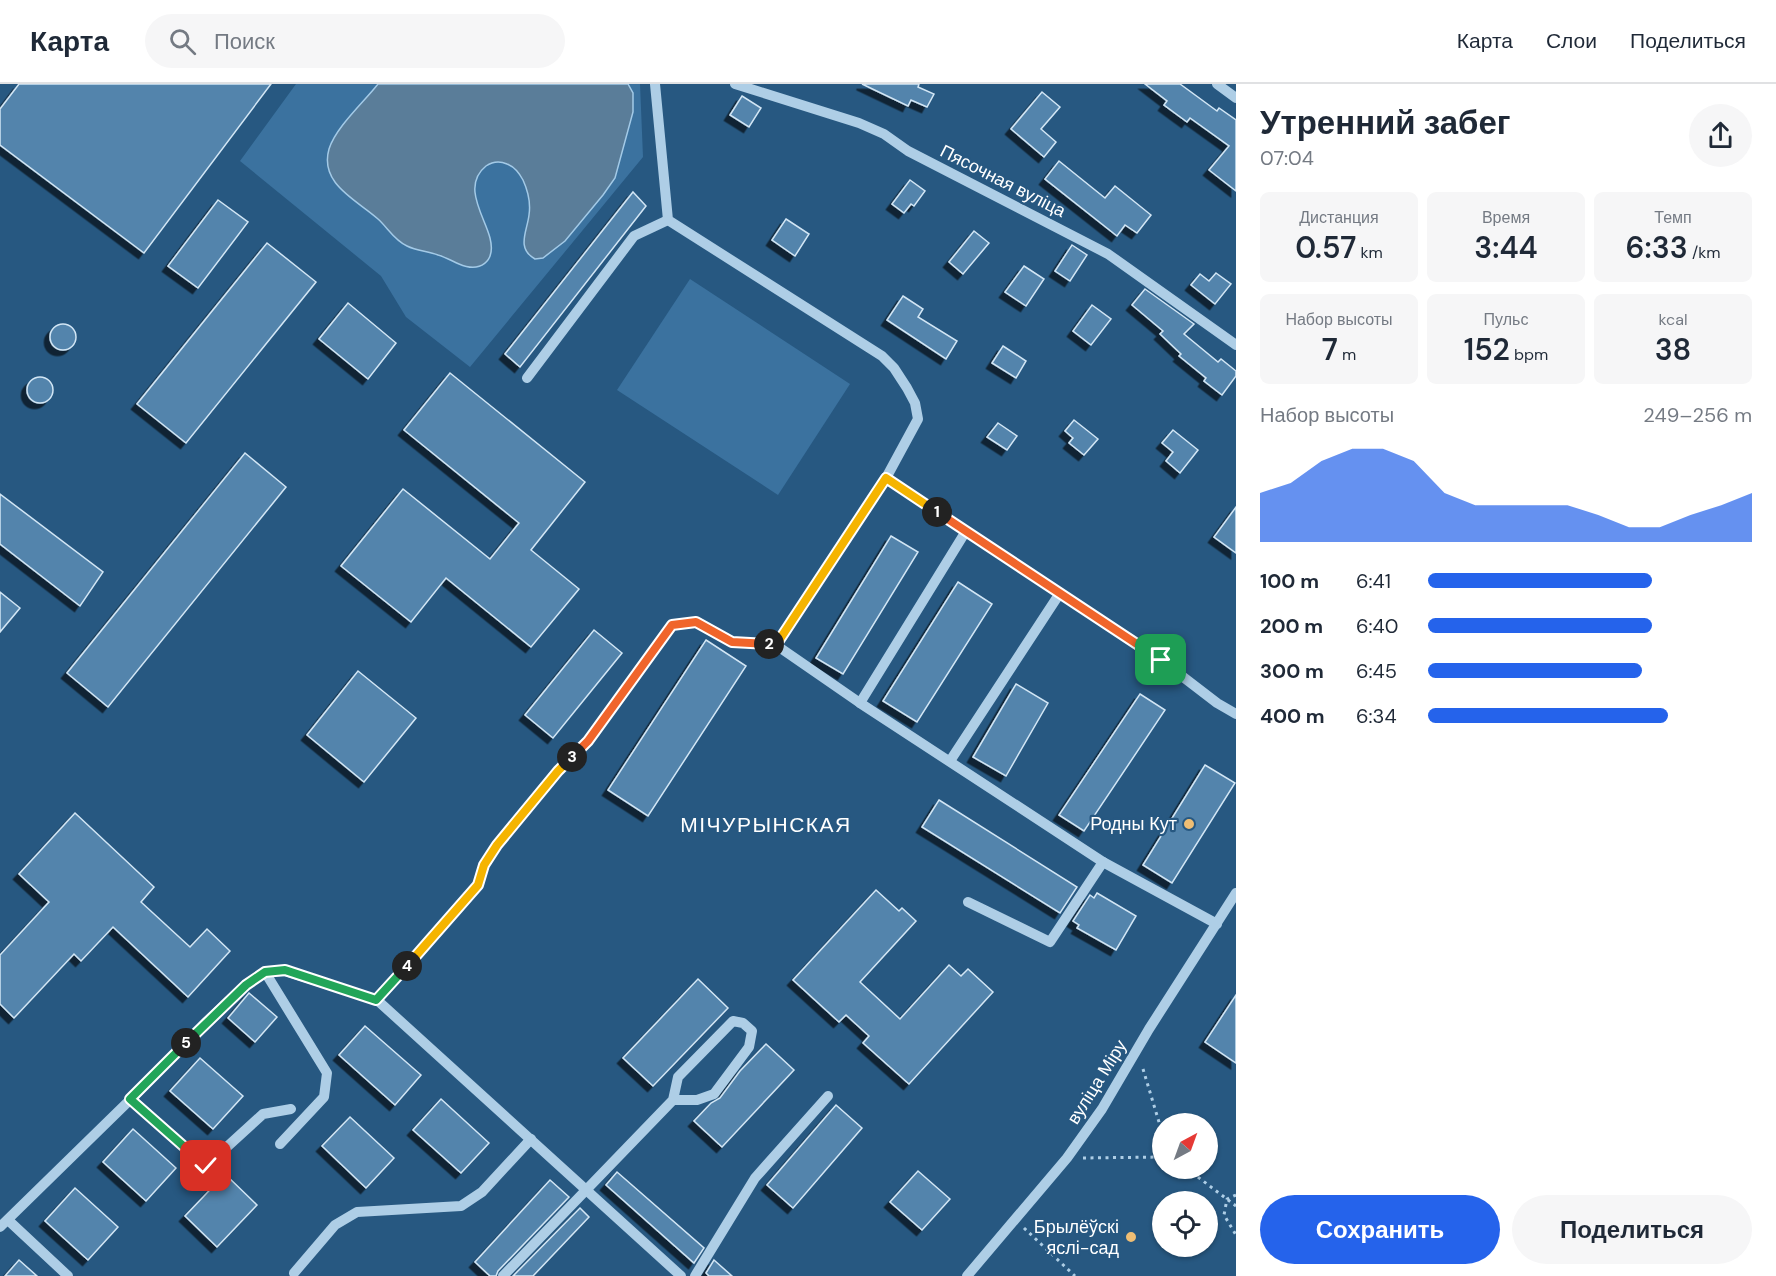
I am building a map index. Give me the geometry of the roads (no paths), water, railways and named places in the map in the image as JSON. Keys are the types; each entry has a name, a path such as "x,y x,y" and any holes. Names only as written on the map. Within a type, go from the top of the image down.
{"street":[{"path":"655,84 668,220"},
{"name":"Пясочная вуліца","path":"735,84 859,123 884,134 908,151 1108,254 1236,345"},
{"path":"1217,84 1236,98"},
{"path":"527,378 634,236 668,220"},
{"path":"668,220 882,356 894,368 915,403 918,419 886,478 776,645"},
{"path":"886,478 1161,660 1217,703 1236,714"},
{"path":"860,703 966,531"},
{"path":"950,762 1060,593"},
{"path":"376,1000 478,885 484,865 497,845 558,771 588,741 672,625 696,622 732,642 776,645 1102,862 1217,924"},
{"path":"968,903 1050,942 1102,862"},
{"name":"вуліца Міру","path":"967,1276 1067,1158 1102,1109 1235,895"},
{"path":"68,1276 4,1223 246,985 265,972 285,970 376,1000 681,1276"},
{"path":"265,972 327,1073 324,1097 280,1144"},
{"path":"503,1276 672,1100 678,1077 733,1021 743,1023 752,1031 749,1047 714,1094 697,1100 672,1100"},
{"path":"695,1276 755,1178 828,1096"},
{"path":"130,1099 206,1166 263,1114 291,1109"},
{"path":"294,1273 335,1225 357,1212 461,1206 482,1192 531,1139"}],"place":[{"name":"Родны Кут","path":"1189,824"},
{"name":"Брылёўскі яслі-сад","path":"1131,1237"}],"district":[{"name":"МІЧУРЫНСКАЯ","path":"766,825"}]}
